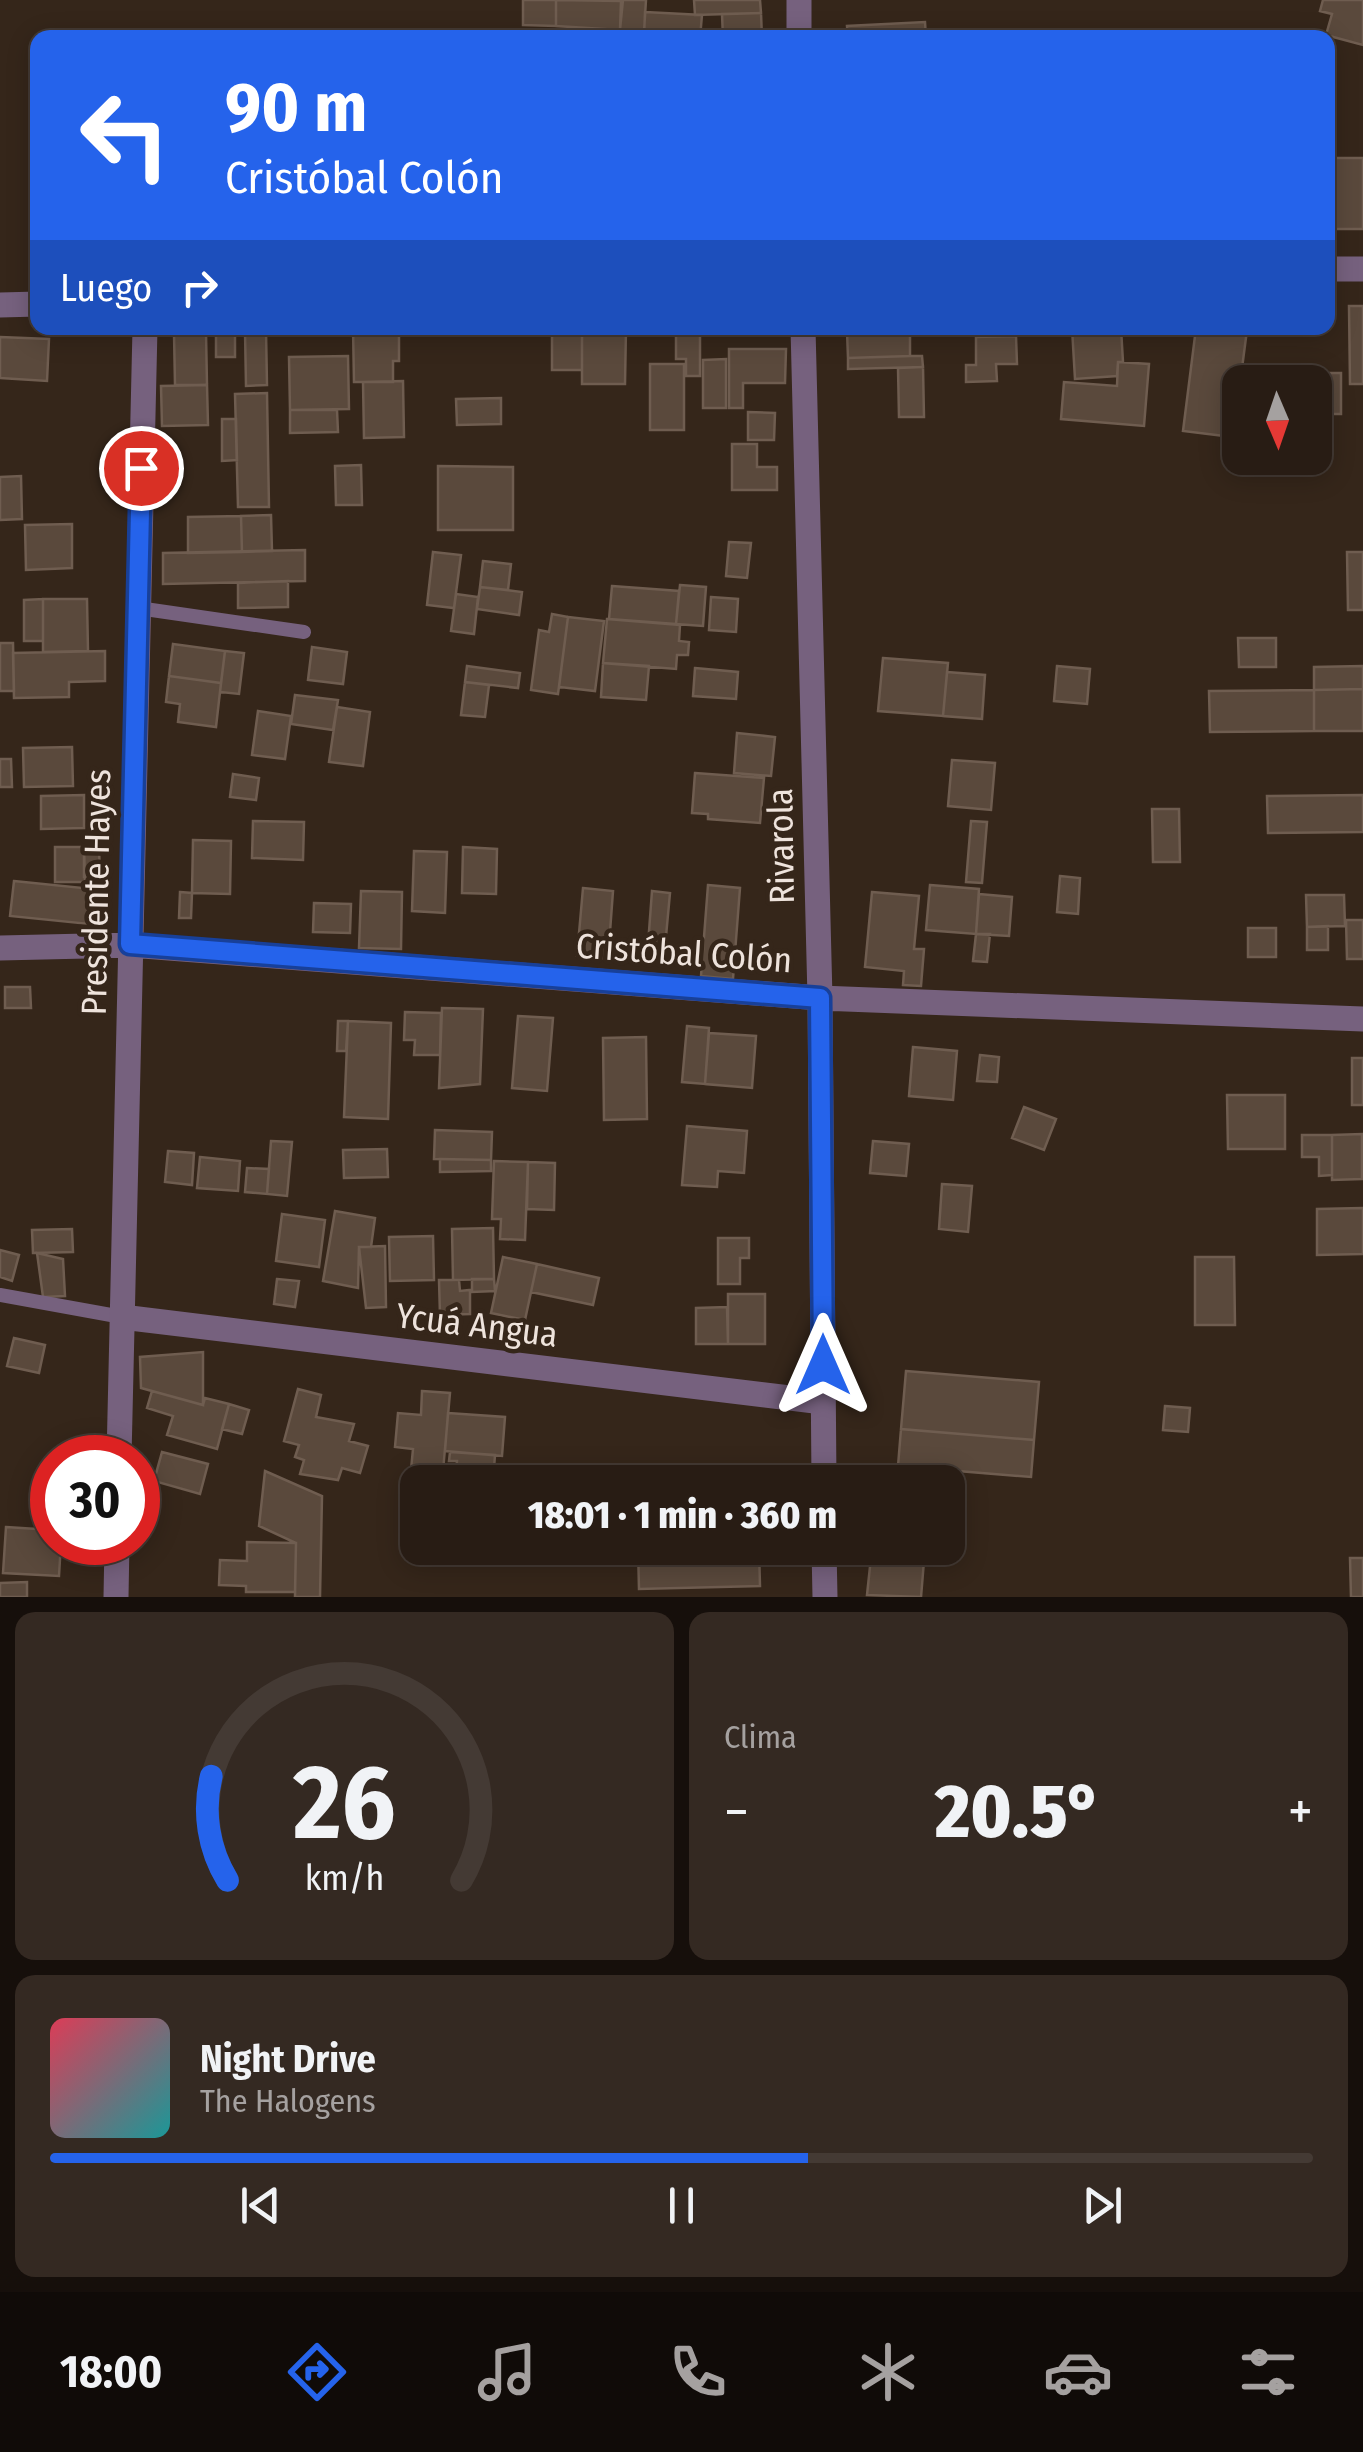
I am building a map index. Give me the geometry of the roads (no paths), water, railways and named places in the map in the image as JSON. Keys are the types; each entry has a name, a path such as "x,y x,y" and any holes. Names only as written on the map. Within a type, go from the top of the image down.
{"street":[{"path":"799,0 799,30"},
{"path":"1335,270 1363,269"},
{"path":"0,305 30,304"},
{"name":"Presidente Hayes","path":"119,1435 144,335"},
{"name":"Rivarola","path":"803,335 820,998 824,1465"},
{"name":"Cristóbal Colón","path":"0,948 130,944 820,998 1363,1018"},
{"name":"Ycuá Angua","path":"122,1317 823,1402"},
{"path":"116,1597 117,1565"},
{"path":"824,1565 825,1597"}],"lane":[{"path":"138,608 304,632"},
{"path":"0,1295 122,1317"}]}
